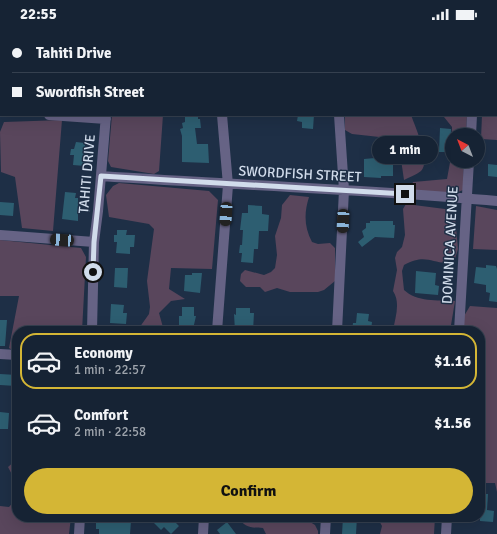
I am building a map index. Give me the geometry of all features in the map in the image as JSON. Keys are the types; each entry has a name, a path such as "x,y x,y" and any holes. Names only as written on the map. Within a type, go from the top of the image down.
{"street":[{"path":"78,116 106,117"},
{"path":"217,326 228,184 222,116"},
{"path":"336,326 344,190 339,116"},
{"path":"471,128 472,116"},
{"name":"TAHITI DRIVE","path":"92,326 94,242 106,117"},
{"name":"DOMINICA AVENUE","path":"459,326 468,168"},
{"name":"SWORDFISH STREET","path":"101,176 344,190 497,201"},
{"path":"0,235 94,242"},
{"path":"0,354 12,355"},
{"path":"79,534 80,522"},
{"path":"203,534 204,522"},
{"path":"325,534 326,522"},
{"path":"446,534 447,522"}],"shaded area":[{"path":"112,116 163,116 159,171 154,174 111,167 108,161"},
{"path":"345,116 411,116 419,135 423,152 424,166 417,174 404,180 398,139 352,134 345,130"},
{"path":"444,116 467,116 466,128 452,127"},
{"path":"482,116 497,116 497,140 485,139 485,128 481,128"},
{"path":"62,120 53,231 22,228 15,177 1,172 0,132 4,122"},
{"path":"449,168 464,168 463,190 451,195 409,192 413,182 447,179"},
{"path":"119,183 209,191 218,200 212,269 171,268 169,289 185,299 171,301 159,313 163,326 141,326 149,314 150,307 147,281 154,229 149,224 109,217 106,195 113,186"},
{"path":"290,195 309,197 306,209 307,231 312,242 318,244 330,243 335,248 335,281 324,290 318,292 290,292 277,288 265,292 260,287 246,287 240,281 241,274 245,270 264,275 271,272 275,268 277,255 275,236 281,218 282,205"},
{"path":"406,204 445,209 455,216 458,249 454,262 447,263 425,259 412,261 404,265 402,271 404,290 409,294 428,300 455,301 451,326 394,326 397,306 397,300 393,291 397,270 395,258 397,252 402,247 405,235 403,209"},
{"path":"476,206 497,210 497,250 473,249"},
{"path":"0,240 81,248 86,257 82,326 13,326 19,296 0,296"},
{"path":"470,306 497,308 497,492 495,483 485,483 485,326 463,326 464,316"},
{"path":"12,332 12,350 9,348"},
{"path":"12,464 12,475 8,467"},
{"path":"12,504 12,522 70,522 69,534 0,534 0,506 9,507"},
{"path":"242,522 310,522 315,525 318,534 266,534 263,528 255,528"},
{"path":"380,522 435,522 434,534 380,534 382,526"}],"building":[{"path":"185,116 198,116 198,119 200,119 201,128 195,128 197,144 208,144 209,163 182,162 182,136 180,129 183,128 182,123 185,122"},
{"path":"298,116 314,116 313,129 302,128 302,122 297,121"},
{"path":"440,128 445,128 445,152 439,152"},
{"path":"76,142 85,143 85,166 73,165 74,155 70,155 71,149 74,149"},
{"path":"375,158 393,160 393,176 381,176 381,178 364,177 364,159"},
{"path":"488,164 497,165 497,177 488,176"},
{"path":"65,192 76,193 75,198 78,198 78,221 62,219"},
{"path":"0,202 14,203 13,216 0,215"},
{"path":"248,205 262,206 262,214 269,215 268,231 259,231 258,249 254,249 253,263 241,262 242,253 239,253 240,245 242,245 243,230 240,230 242,213 248,213"},
{"path":"370,221 393,221 393,225 395,225 394,238 375,237 362,247 358,242 364,237 362,231 366,228 366,223 370,223"},
{"path":"117,230 127,230 126,235 135,235 134,247 130,247 130,254 116,253 117,242 114,242 114,235 117,235"},
{"path":"486,265 496,266 497,269 497,302 489,301 490,293 486,292 486,285 474,283 476,267 486,268"},
{"path":"115,268 128,268 127,288 114,287"},
{"path":"416,271 436,273 435,285 439,286 438,295 415,293"},
{"path":"192,273 202,273 200,293 184,291 185,275 192,275"},
{"path":"111,304 124,305 123,313 127,313 126,324 110,323"},
{"path":"182,307 194,307 194,316 196,316 194,326 179,325 179,316 182,316"},
{"path":"236,308 250,308 250,313 254,313 253,326 235,326 234,314 236,315"},
{"path":"357,313 369,314 368,321 372,322 372,326 353,326 353,323 356,323"},
{"path":"0,320 7,320 5,346 0,346"},
{"path":"0,374 12,375 12,386 0,385"},
{"path":"0,412 9,413 8,429 0,429"},
{"path":"485,494 488,494 487,510 494,511 493,522 485,521"},
{"path":"131,522 130,534 99,534 99,529 96,529 96,523"},
{"path":"153,522 177,522 176,523 179,526 171,534 164,527 161,530"},
{"path":"227,522 236,534 220,534 217,530"},
{"path":"343,522 357,522 356,534 342,534"}],"route":[{"path":"93,272 94,242 101,176 405,194"}]}
